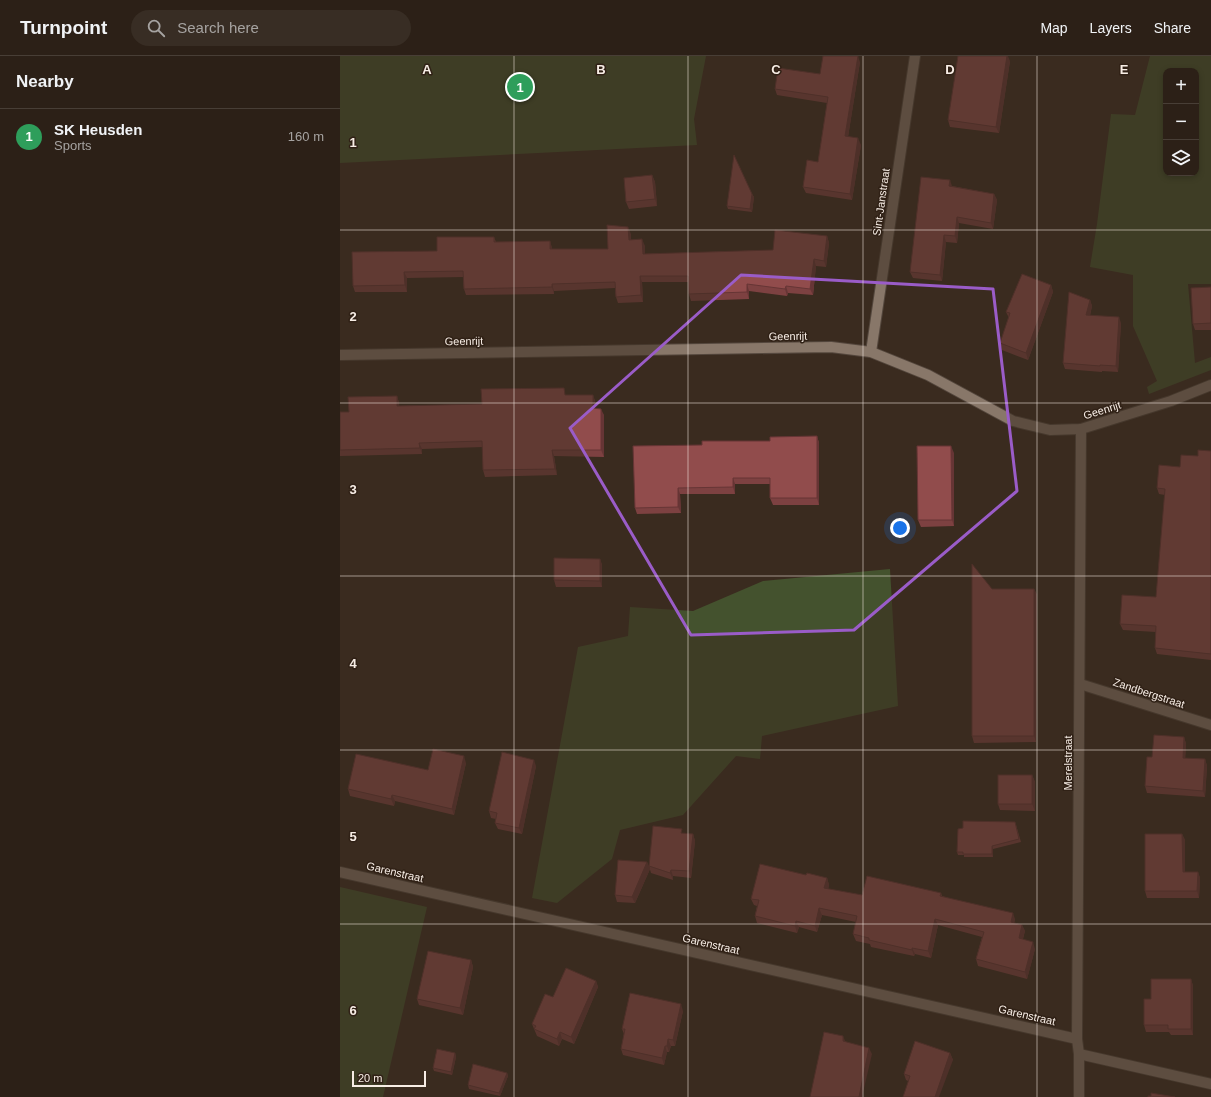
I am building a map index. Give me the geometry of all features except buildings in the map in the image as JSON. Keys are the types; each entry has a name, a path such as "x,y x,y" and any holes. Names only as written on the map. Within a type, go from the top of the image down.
{"street":[{"name":"Sint-Janstraat","path":"871,352 915,56"},
{"name":"Geenrijt","path":"340,355 831,347 871,352 928,375 1013,421 1050,430 1081,429 1171,401 1211,385"},
{"name":"Merelstraat","path":"1079,1097 1079,1054 1077,1038 1081,429"},
{"name":"Zandbergstraat","path":"1080,684 1211,725"},
{"name":"Garenstraat","path":"340,872 1077,1038"},
{"path":"1079,1054 1211,1084"}],"highlighted area":[{"path":"741,275 993,289 1017,491 854,630 691,635 570,428"}],"green space":[{"path":"340,56 706,56 694,119 697,145 340,163"},
{"path":"1150,56 1211,56 1211,284 1188,284 1195,363 1211,357 1211,370 1149,394 1147,387 1157,381 1133,326 1133,275 1090,267 1111,114 1135,115"},
{"path":"890,569 898,706 762,736 760,759 736,756 683,815 620,830 612,859 557,903 532,898 578,647 628,636 630,607 693,611 763,581"},
{"path":"340,887 427,907 383,1097 340,1097"}],"place":[{"name":"SK Heusden","path":"520,87"}]}
